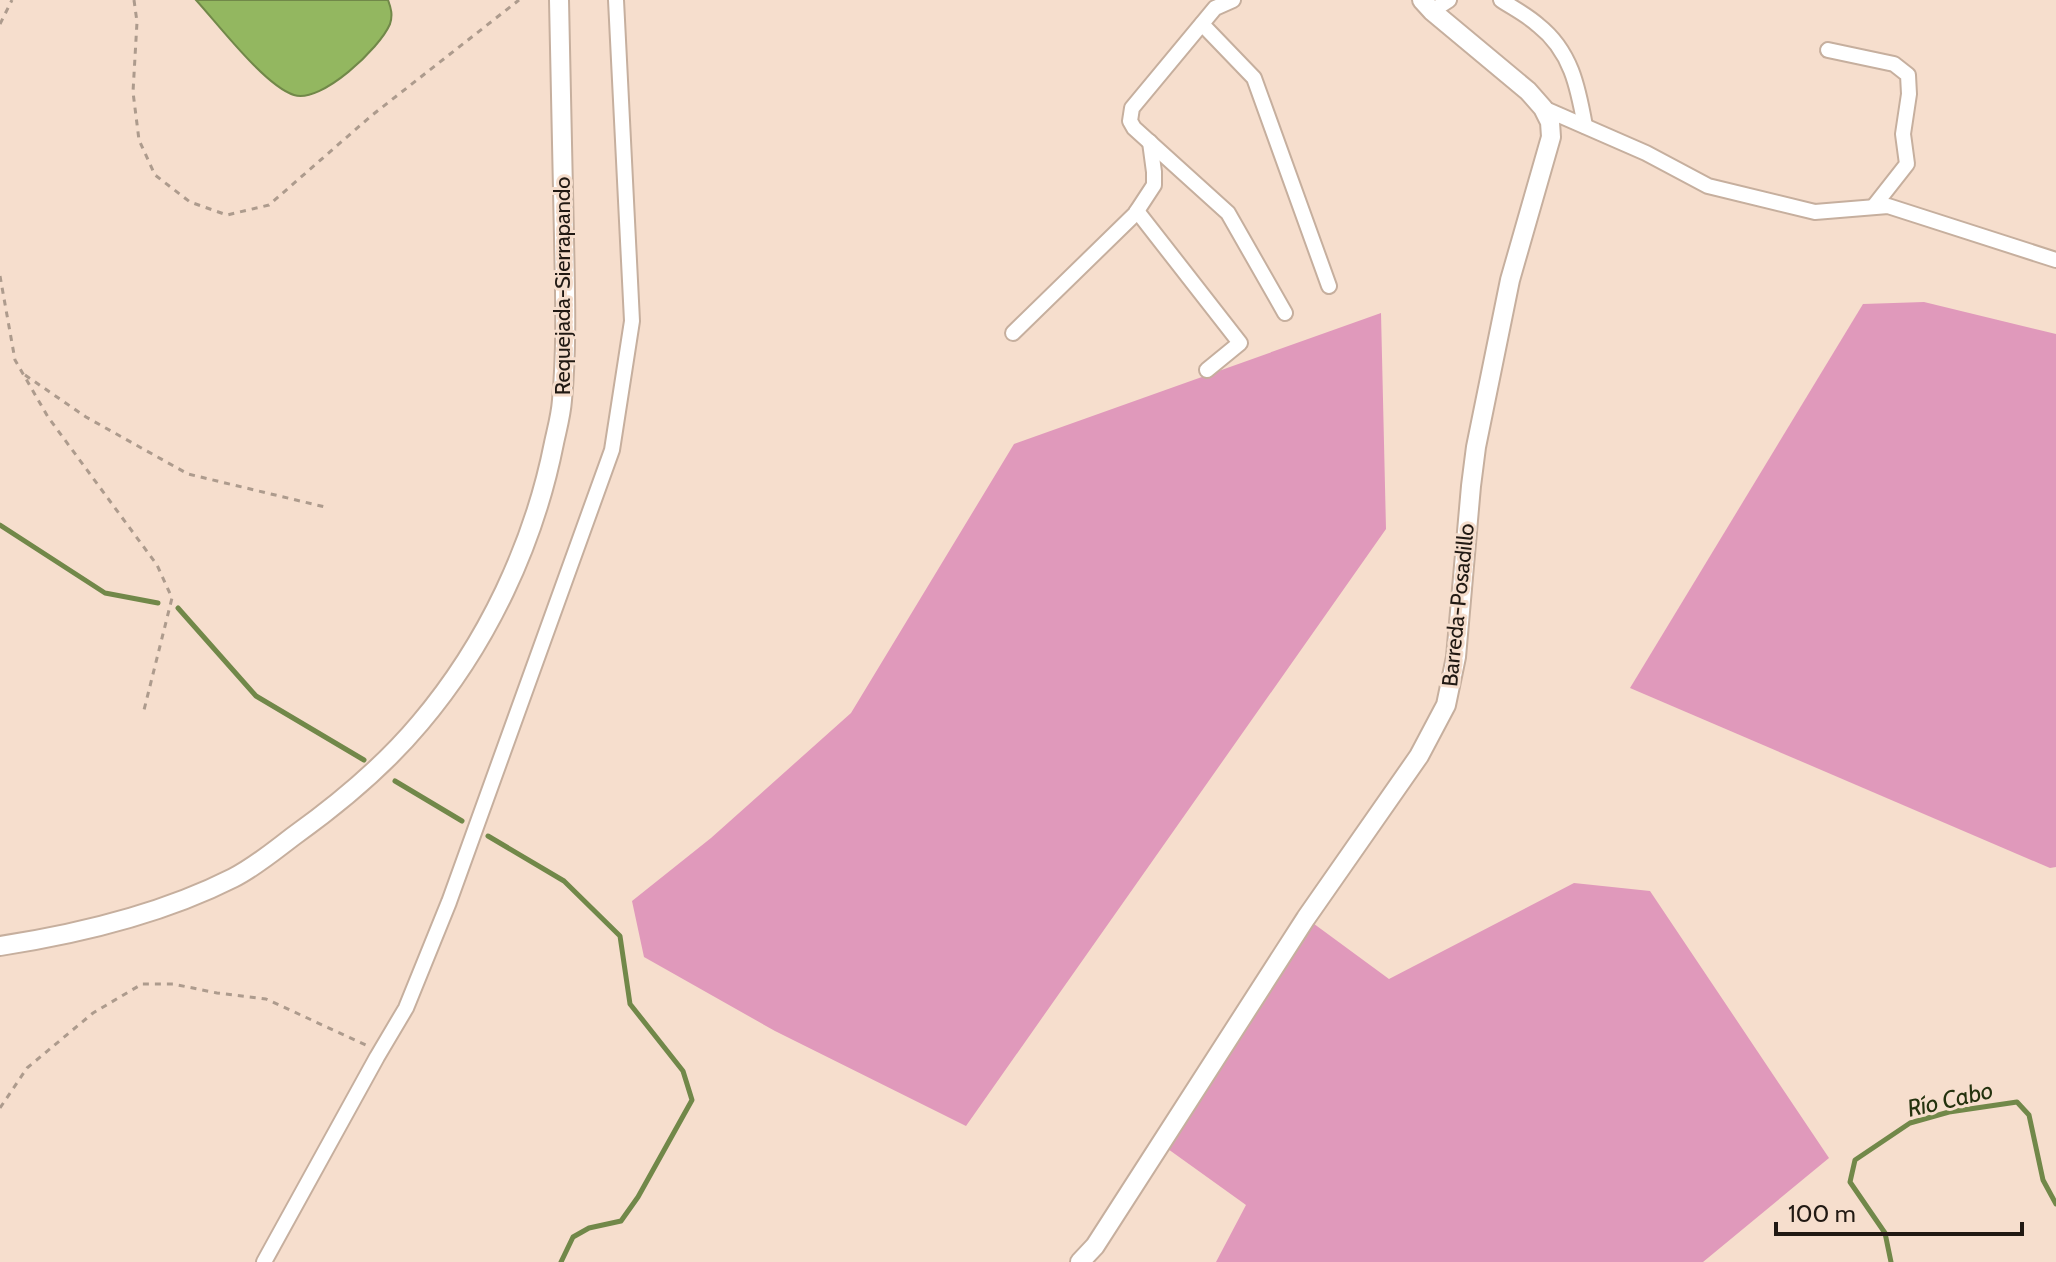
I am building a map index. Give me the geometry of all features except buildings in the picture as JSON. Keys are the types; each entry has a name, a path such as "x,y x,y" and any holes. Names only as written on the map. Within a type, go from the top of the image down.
{"street":[{"name":"Requejada-Sierrapando","path":"0,946 58,937 125,920 234,877 337,805 388,758 421,722 467,660 527,539 546,481 562,402 565,324 559,0"},
{"path":"264,1262 406,1008 449,902 612,450 632,321 616,0"},
{"path":"1233,0 1215,8 1132,108 1130,121 1228,213 1285,313"},
{"path":"1427,5 1449,0"},
{"path":"1501,0 1539,25 1561,48 1577,85 1585,126"},
{"path":"1427,5 1528,91 1543,108 1646,153 1708,186 1815,212 1888,206 2056,260"},
{"path":"1202,24 1254,78 1329,286"},
{"path":"1828,50 1894,64 1908,75 1909,94 1903,134 1907,164 1874,206"},
{"name":"Barreda-Posadillo","path":"1080,1262 1095,1246 1306,918 1419,756 1446,705 1456,657 1476,447 1510,280 1551,137 1550,122 1543,108"},
{"path":"1013,333 1137,211 1154,185 1150,142"},
{"path":"1137,211 1240,343 1207,370"}],"path":[{"path":"0,24 12,0"},
{"path":"134,0 137,22 133,92 139,140 155,175 190,202 227,215 269,205 371,116 519,0"},
{"path":"0,276 15,360 48,417 157,565 172,598 144,710"},
{"path":"24,374 86,417 188,474 325,507"},
{"path":"0,1108 27,1068 93,1013 142,984 173,984 266,999 380,1051"}],"shaded area":[{"path":"196,0 388,0 391,18 375,46 348,72 319,91 305,96 294,95 256,67"},
{"path":"1924,302 2056,334 2056,867 2050,868 1630,688 1863,304"},
{"path":"1381,313 1386,529 966,1126 775,1031 644,957 632,901 711,838 851,713 1014,444"},
{"path":"1574,883 1650,891 1829,1158 1703,1262 1216,1262 1246,1205 1161,1144 1306,918 1389,979"}],"waterway":[{"path":"0,525 105,593 158,603"},
{"path":"178,608 256,696 364,760"},
{"path":"395,781 462,821"},
{"path":"488,836 564,881 620,936 630,1004 683,1071 692,1100 638,1197 621,1221 589,1228 573,1237 561,1262"},
{"name":"Río Cabo","path":"1891,1262 1885,1233 1850,1182 1855,1160 1910,1123 1949,1112 2017,1102 2029,1115 2043,1180 2056,1204"}]}
